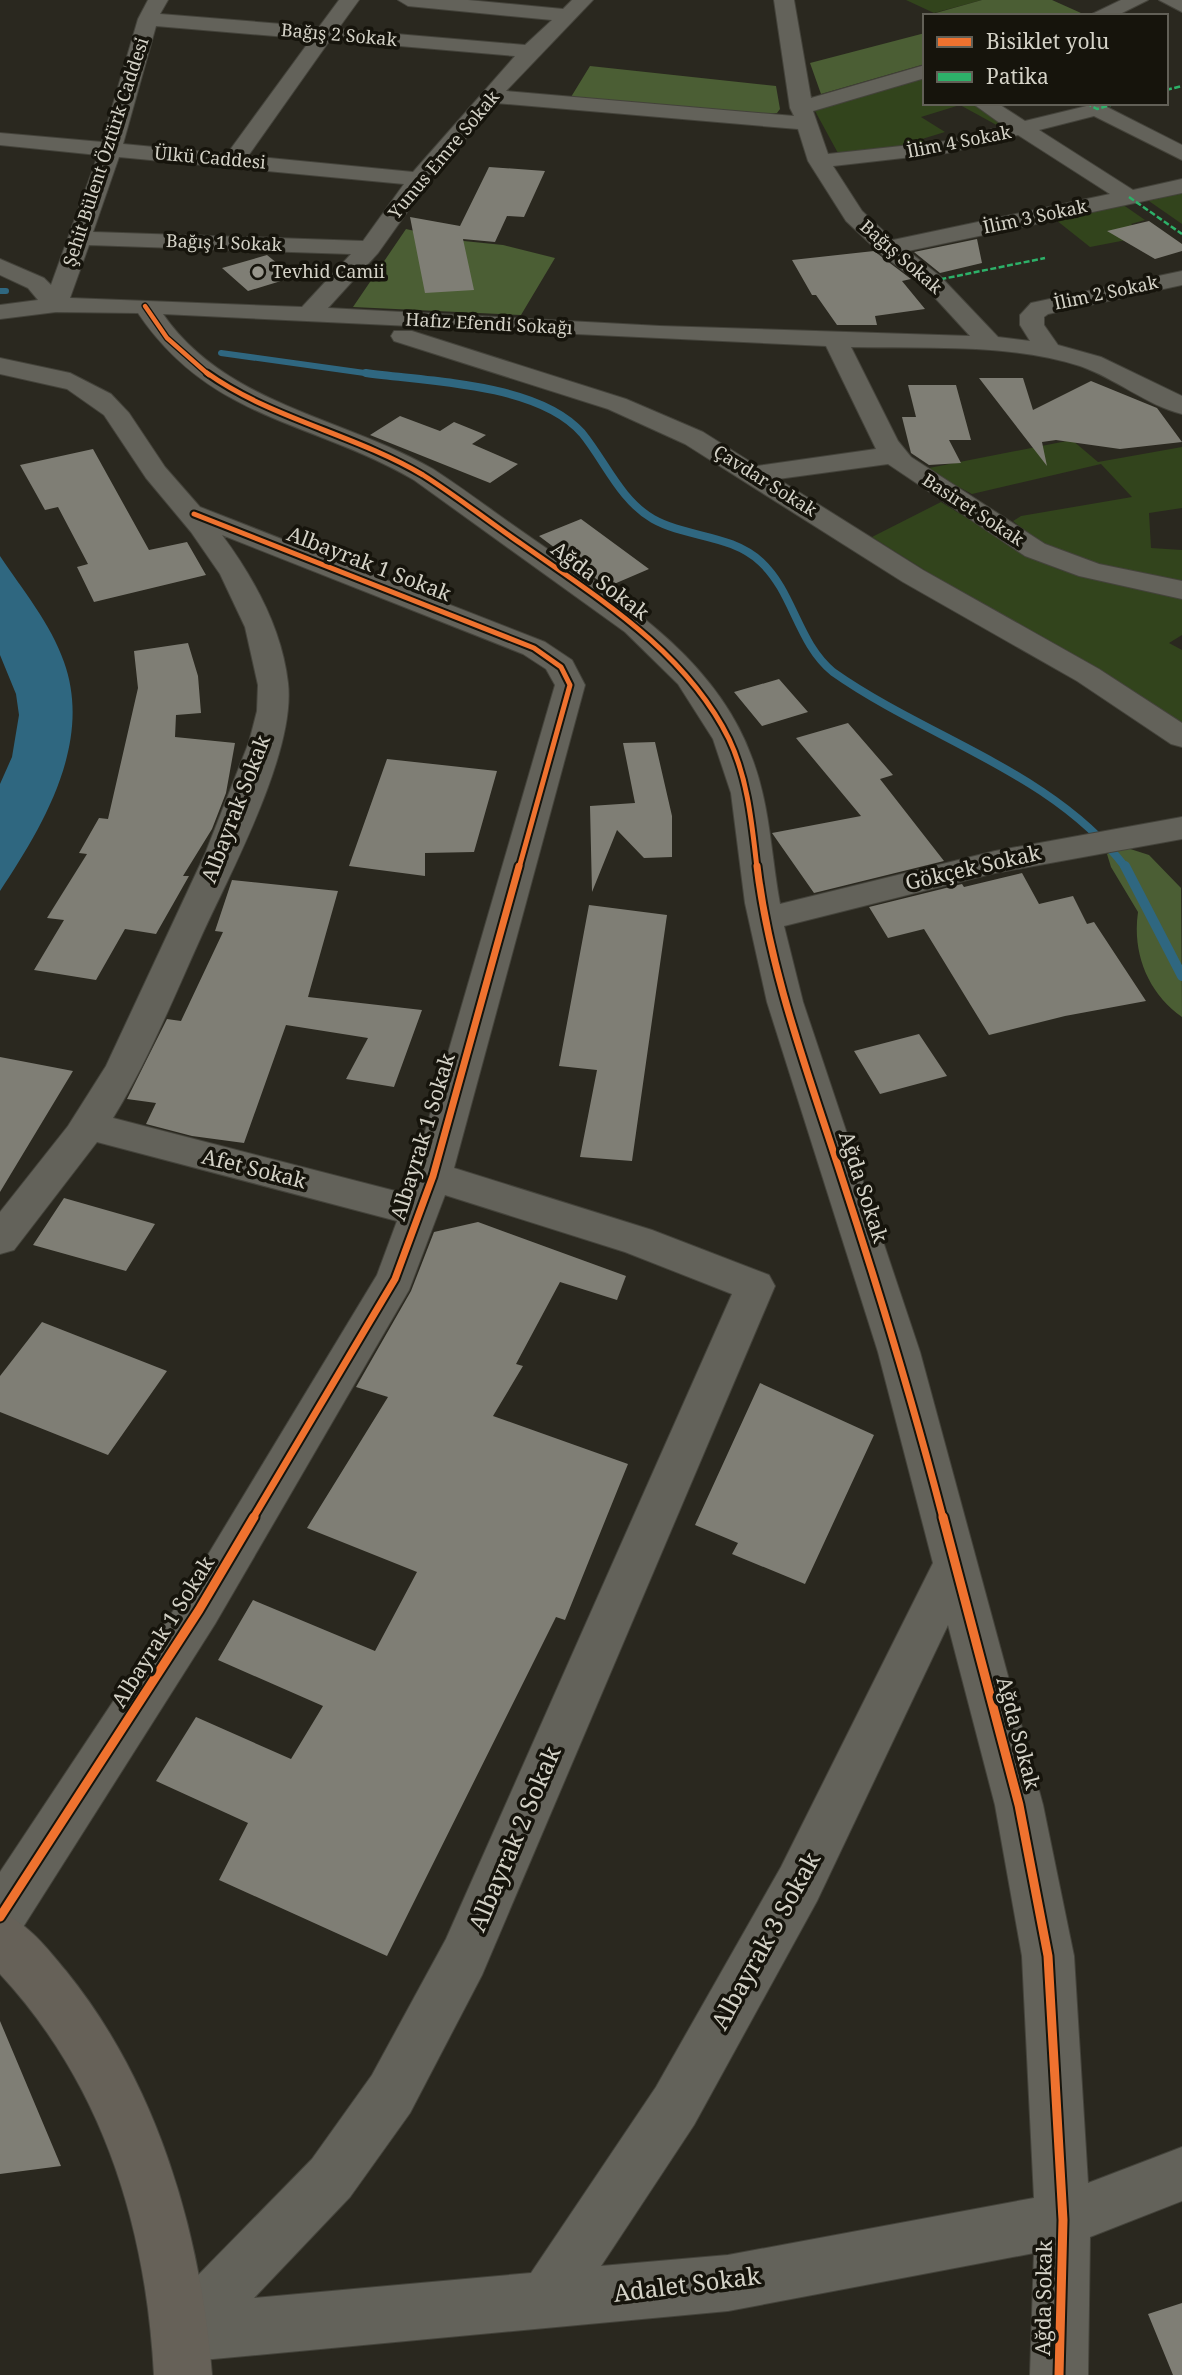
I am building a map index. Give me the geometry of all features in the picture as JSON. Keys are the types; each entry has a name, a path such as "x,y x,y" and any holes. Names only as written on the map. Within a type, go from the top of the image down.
{"main road":[{"path":"0,1937 35,1971 69,2013 111,2081 145,2166 182,2354"}],"street":[{"path":"233,160 349,0"},
{"path":"408,0 565,15"},
{"name":"Yunus Emre Sokak","path":"309,314 370,248 419,179 530,51 583,0"},
{"path":"1103,14 1138,0"},
{"path":"1169,0 1182,6"},
{"name":"Bağış Sokak","path":"791,2 803,115 819,162 855,218 888,248 932,281 991,345"},
{"name":"Bağış 2 Sokak","path":"153,9 326,34 530,51"},
{"name":"Şehit Bülent Öztürk Caddesi","path":"55,305 111,149 153,9"},
{"path":"492,96 803,115 923,72"},
{"path":"985,105 1129,197"},
{"name":"İlim 4 Sokak","path":"819,162 936,149 1097,109 1182,154"},
{"name":"Ülkü Caddesi","path":"0,139 419,179"},
{"name":"İlim 3 Sokak","path":"888,248 1182,186"},
{"name":"Bağış 1 Sokak","path":"79,237 370,248"},
{"path":"0,266 36,283 55,305"},
{"name":"İlim 2 Sokak","path":"1049,350 1032,325 1032,315 1040,308 1182,278"},
{"name":"Hafız Efendi Sokağı","path":"0,312 55,305 145,306 619,331 991,345"},
{"name":"Ağda Sokak","path":"145,306 167,342 230,388 292,419 410,467 612,608 657,646 686,676 729,738 749,808 766,919 785,1002 899,1352 1019,1805 1048,1955 1063,2220 1059,2375"},
{"name":"Çavdar Sokak","path":"309,314 430,342 617,404 694,438 756,474 913,576 1088,676 1182,737"},
{"name":"Basiret Sokak","path":"835,339 893,455 1035,550 1054,559 1093,572 1182,590"},
{"path":"991,345 1049,350 1092,362 1182,406"},
{"name":"Albayrak Sokak","path":"0,366 70,381 99,398 113,411 158,476 194,514 227,560 256,612 274,687 273,705 259,760 225,843 123,1069 88,1126 44,1187 0,1239"},
{"path":"1141,387 1182,379"},
{"path":"756,474 893,455"},
{"name":"Albayrak 1 Sokak","path":"0,1917 199,1610 330,1393 395,1279 433,1175 570,685 567,672 556,660 503,635 194,514"},
{"name":"Gökçek Sokak","path":"766,919 1073,845 1171,830"},
{"name":"Afet Sokak","path":"88,1126 420,1212"},
{"name":"Albayrak 2 Sokak","path":"182,2354 331,2178 391,2094 464,1957 755,1286 638,1241 433,1175"},
{"name":"Albayrak 3 Sokak","path":"546,2300 675,2106 799,1884 955,1564"},
{"name":"Adalet Sokak","path":"182,2354 546,2300 728,2283 1063,2220 1182,2174"}],"green space":[{"path":"906,0 982,0 934,13"},
{"path":"982,0 1052,0 1081,13 1079,14 932,14"},
{"path":"923,34 923,65 821,94 810,63"},
{"path":"590,66 776,86 780,109 777,113 767,114 571,97"},
{"path":"923,77 923,105 960,105 921,117 945,132 922,139 933,146 839,155 814,109"},
{"path":"960,105 979,105 1014,125 1002,128"},
{"path":"1182,191 1182,224 1146,199"},
{"path":"1122,204 1145,220 1131,224 1147,236 1090,247 1056,220"},
{"path":"406,229 454,240 503,245 555,258 521,315 353,307"},
{"path":"1072,440 1098,462 1182,447 1182,508 1149,513 1151,548 1182,550 1182,582 1095,565 1047,548 1013,521 1021,516 1132,497 1101,464 972,494 924,469"},
{"path":"941,502 1017,549 1057,569 1182,596 1182,635 1169,643 1182,650 1182,725 872,537"},
{"path":"1121,846 1149,855 1181,888 1182,1017 1160,996 1140,957 1138,912 1111,867 1107,854"}],"water":[{"path":"0,556 52,634 64,662 71,692 72,723 68,753 47,811 0,891 0,784 12,757 19,715 16,694 0,655"}],"building":[{"path":"489,167 545,171 524,217 507,216 495,242 463,239 474,290 425,293 410,217 460,226"},
{"path":"1149,221 1182,244 1182,251 1155,259 1107,231"},
{"path":"977,239 982,263 940,273 914,252"},
{"path":"874,251 911,279 902,281 925,309 875,316 877,325 837,325 816,295 812,295 792,260"},
{"name":"Tevhid Camii","path":"267,255 294,277 248,291 222,268"},
{"path":"979,378 1023,378 1033,410 1091,381 1157,408 1182,442 1120,449 1056,440 1042,442 1047,466"},
{"path":"908,385 956,385 971,440 949,440 961,463 929,465 911,453 902,417 916,417"},
{"path":"400,416 440,431 454,422 486,435 472,444 518,464 490,483 370,435"},
{"path":"93,449 149,550 187,542 206,575 94,602 77,567 88,564 58,507 45,510 20,465"},
{"path":"581,519 649,569 607,587 539,536"},
{"path":"188,643 198,676 201,713 176,715 175,737 235,743 226,793 212,829 183,876 189,876 156,934 125,929 96,980 34,970 64,920 47,918 87,854 79,853 99,818 108,819 138,688 134,651"},
{"path":"779,679 808,712 762,726 734,692"},
{"path":"848,723 893,775 880,779 944,861 814,893 772,833 861,816 796,738"},
{"path":"655,742 672,816 672,857 644,858 617,830 592,892 590,806 635,803 623,743"},
{"path":"387,759 497,771 474,852 425,853 425,876 349,866"},
{"path":"1022,873 1039,904 1073,896 1087,924 1094,922 1146,1001 1065,1016 989,1035 924,929 888,938 869,907 962,884 964,887"},
{"path":"232,880 338,891 308,997 422,1010 394,1087 346,1079 368,1038 286,1025 244,1143 192,1136 146,1124 156,1103 127,1099 167,1019 181,1021 223,932 215,931"},
{"path":"589,905 667,915 632,1161 580,1157 597,1070 559,1066"},
{"path":"919,1034 947,1076 880,1094 854,1051"},
{"path":"0,1057 73,1071 0,1192"},
{"path":"64,1198 155,1224 126,1271 33,1245"},
{"path":"478,1222 626,1276 617,1300 560,1282 516,1364 523,1366 493,1416 628,1464 565,1620 556,1617 387,1956 219,1880 248,1823 156,1781 196,1717 291,1759 323,1706 218,1660 253,1600 375,1651 417,1572 307,1528 388,1397 356,1387 411,1291 434,1232"},
{"path":"42,1322 167,1371 108,1455 0,1412 0,1376"},
{"path":"760,1383 874,1435 805,1584 732,1554 738,1543 695,1525"},
{"path":"0,2021 61,2166 0,2174"},
{"path":"1182,2303 1182,2375 1173,2375 1148,2314"}],"waterway":[{"path":"0,291 6,291"},
{"path":"221,353 379,375"},
{"path":"366,373 451,383 511,394 563,416 582,433 622,491 641,511 666,525 736,546 761,562 781,588 811,647 833,672 870,696 1026,781 1063,806 1096,835 1126,868"},
{"path":"1125,866 1182,976"}],"marked path":[{"path":"1168,90 1182,86"},
{"path":"1090,105 1097,109 1110,105"},
{"path":"1129,197 1182,234"},
{"path":"932,281 1045,258"}],"cycle path":[{"path":"145,306 167,338 193,363 222,384 288,416 357,442 407,465 454,495 605,603 635,626 689,678 711,707 729,739 747,793 762,903 785,1002 899,1352 1019,1805 1048,1956 1063,2220 1059,2375"},
{"path":"0,1917 199,1610 395,1279 433,1176 570,685 561,667 534,648 194,514"}],"place":[{"name":"Tevhid Camii","path":"258,272"}]}
